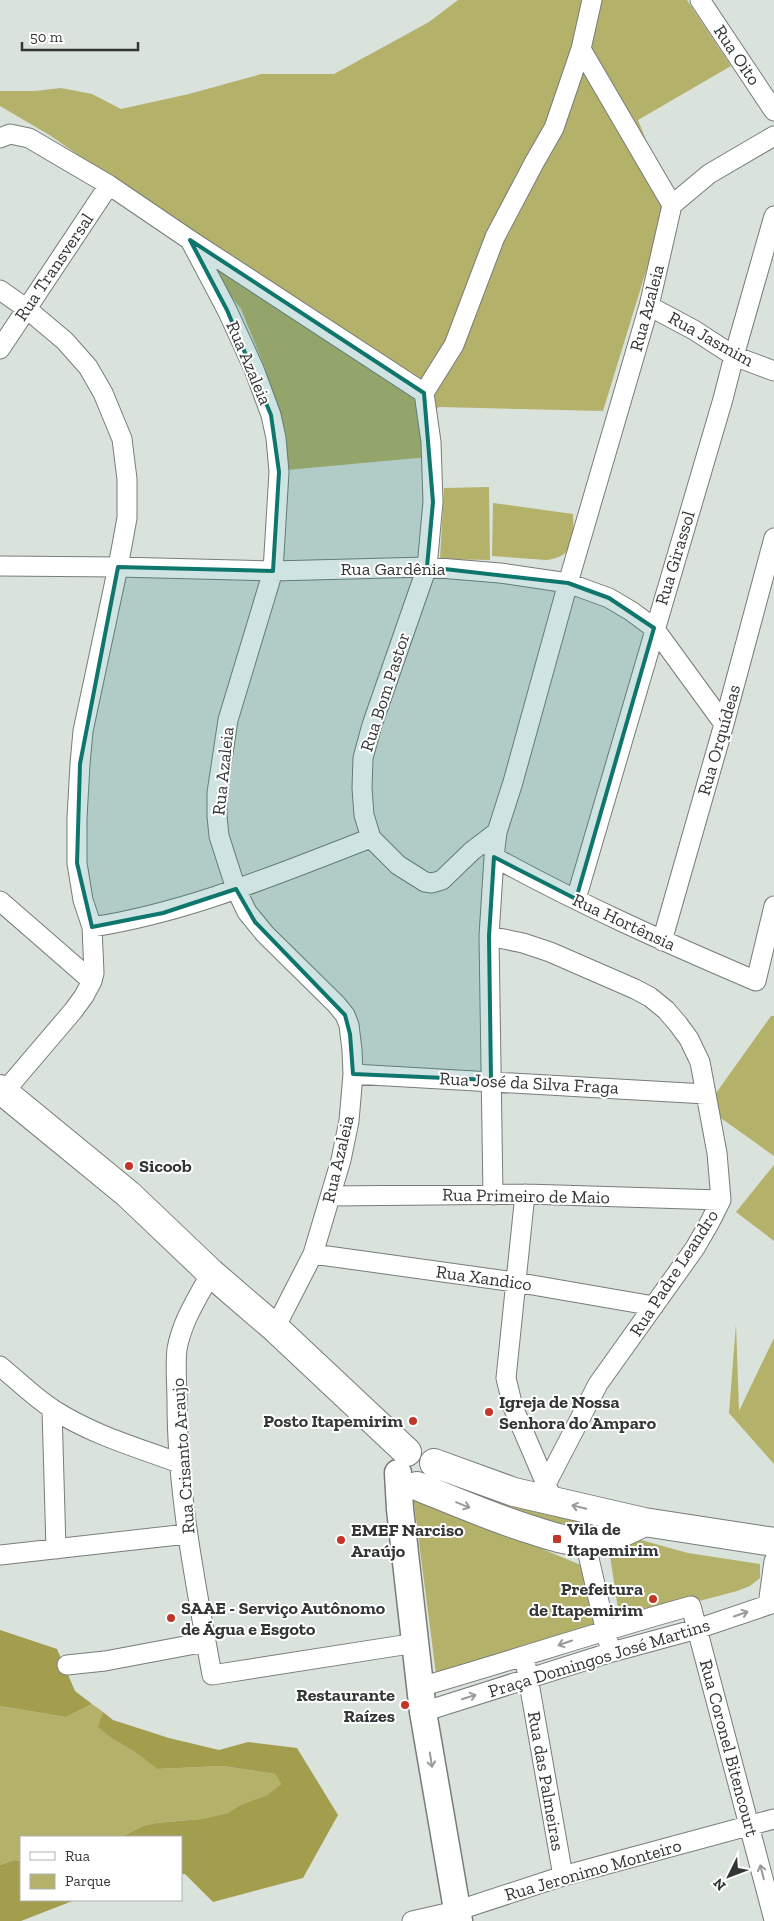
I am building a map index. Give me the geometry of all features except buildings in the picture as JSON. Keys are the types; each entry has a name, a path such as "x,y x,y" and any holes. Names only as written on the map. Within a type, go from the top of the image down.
{"main road":[{"path":"2,1091 128,1194 212,1273 275,1328 408,1470 504,1521 557,1538 585,1541 607,1538 625,1532 644,1522"},
{"path":"457,1916 422,1700 400,1509 414,1450 426,1453 434,1464 514,1492 549,1493 644,1522 774,1542"}],"street":[{"path":"0,138 10,134 28,138 109,185 424,393 454,345 495,238 554,128 580,49 592,0"},
{"name":"Rua Oito","path":"700,0 774,111"},
{"path":"580,49 672,205 709,174 774,136"},
{"name":"Rua Transversal","path":"0,349 109,185"},
{"name":"Rua Azaleia","path":"489,936 494,857 498,832 514,782 568,583 649,306 672,205"},
{"name":"Rua Girassol","path":"576,900 654,628 723,399 774,216"},
{"name":"Rua Azaleia","path":"190,240 227,310 254,369 271,415 276,438 279,472 272,572 228,720 217,793 219,836 236,889 247,912 336,1004 349,1025 350,1034 352,1074 349,1121 331,1196 313,1254 275,1328"},
{"path":"0,290 27,308 65,340 88,367 103,393 122,439 127,479 127,518 83,731 80,764 77,863 83,900 92,927 94,973 92,981 73,1011 2,1091"},
{"name":"Rua Jasmim","path":"649,306 694,330 734,356 774,371"},
{"name":"Rua Bom Pastor","path":"424,393 430,442 433,502 427,567 372,725 363,758 362,788 364,815 371,838 398,865 425,882 432,883 442,880 472,851 498,832"},
{"name":"Rua Orquídeas","path":"662,941 724,724 773,542"},
{"name":"Rua Gardênia","path":"0,566 118,567 272,572 427,567 500,573 568,583 609,598 654,628 724,724"},
{"path":"92,927 127,922 163,913 236,889 371,838"},
{"name":"Rua Hortênsia","path":"494,857 576,900 662,941 756,981 774,906"},
{"path":"0,901 92,981"},
{"path":"489,936 493,1195"},
{"name":"Rua Padre Leandro","path":"489,936 523,943 550,952 636,989 666,1010 689,1039 700,1062 717,1153 721,1200 695,1248 598,1384 549,1493"},
{"name":"Rua José da Silva Fraga","path":"352,1074 492,1080 706,1094"},
{"path":"524,1194 506,1378 513,1407 549,1493"},
{"name":"Rua Primeiro de Maio","path":"331,1196 524,1194 721,1200"},
{"name":"Rua Xandico","path":"313,1254 515,1282 654,1306"},
{"name":"Rua Crisanto Araujo","path":"212,1273 192,1306 181,1332 177,1350 177,1428 186,1534 212,1676 416,1643"},
{"path":"0,1366 52,1409 100,1435 179,1463"},
{"path":"52,1409 56,1549"},
{"path":"0,1555 186,1534"},
{"path":"585,1541 612,1652"},
{"path":"771,1604 774,1561"},
{"name":"Praça Domingos José Martins","path":"422,1700 527,1678 697,1629 771,1604"},
{"name":"Praça Domingos José Martins","path":"422,1700 525,1656 605,1629 691,1606"},
{"name":"Rua Coronel Bitencourt","path":"691,1606 774,1920"},
{"path":"67,1664 105,1661 206,1642"},
{"name":"Rua das Palmeiras","path":"525,1656 527,1678 563,1876"},
{"name":"Rua Jeronimo Monteiro","path":"412,1921 457,1916 563,1876 774,1819"}],"highlighted area":[{"path":"190,240 424,393 433,502 427,567 568,583 609,598 654,628 576,899 494,857 489,936 491,1080 353,1074 350,1034 345,1015 255,922 236,889 163,913 92,927 77,863 80,764 118,567 273,571 279,472 271,415 227,310"}],"green space":[{"path":"458,0 687,0 731,66 638,120 663,182 667,203 603,411 439,407 432,413 439,456 287,470 286,434 265,368 241,309 201,258 135,195 51,136 0,106 0,91 35,91 61,88 92,94 121,109 189,94 261,74 334,74 429,22"},
{"path":"489,487 490,560 440,559 444,488"},
{"path":"493,503 573,514 573,538 568,550 563,555 546,560 492,556"},
{"path":"771,1016 774,1016 774,1156 718,1116 714,1096"},
{"path":"774,1165 774,1241 736,1212"},
{"path":"736,1324 739,1411 774,1338 774,1464 729,1413"},
{"path":"443,1481 493,1501 551,1516 604,1520 606,1527 547,1522 443,1488"},
{"path":"413,1495 588,1568 601,1629 437,1682"},
{"path":"641,1540 688,1553 760,1564 760,1578 750,1586 737,1591 620,1622 609,1549"},
{"path":"92,1704 103,1712 99,1727 111,1738 135,1752 157,1769 223,1766 275,1774 281,1784 267,1795 240,1805 228,1813 201,1819 156,1823 143,1826 123,1836 20,1836 20,1861 14,1860 0,1865 0,1706 66,1717"}],"shaded area":[{"path":"0,1630 57,1649 75,1691 92,1704 66,1717 0,1706"},
{"path":"103,1712 113,1720 169,1738 219,1750 248,1742 297,1748 338,1815 303,1878 213,1902 185,1874 182,1874 182,1836 123,1836 143,1826 156,1823 201,1819 228,1813 240,1805 267,1795 281,1784 275,1774 223,1766 157,1769 98,1727"},
{"path":"14,1860 20,1861 20,1901 72,1901 21,1921 0,1921 0,1865"}],"place":[{"name":"Sicoob","path":"129,1166"},
{"name":"Igreja de Nossa Senhora do Amparo","path":"489,1412"},
{"name":"Posto Itapemirim","path":"413,1421"},
{"name":"Vila de Itapemirim","path":"557,1539"},
{"name":"EMEF Narciso Araújo","path":"341,1540"},
{"name":"Prefeitura de Itapemirim","path":"653,1599"},
{"name":"SAAE - Serviço Autônomo de Água e Esgoto","path":"171,1618"},
{"name":"Restaurante Raízes","path":"405,1705"}]}
